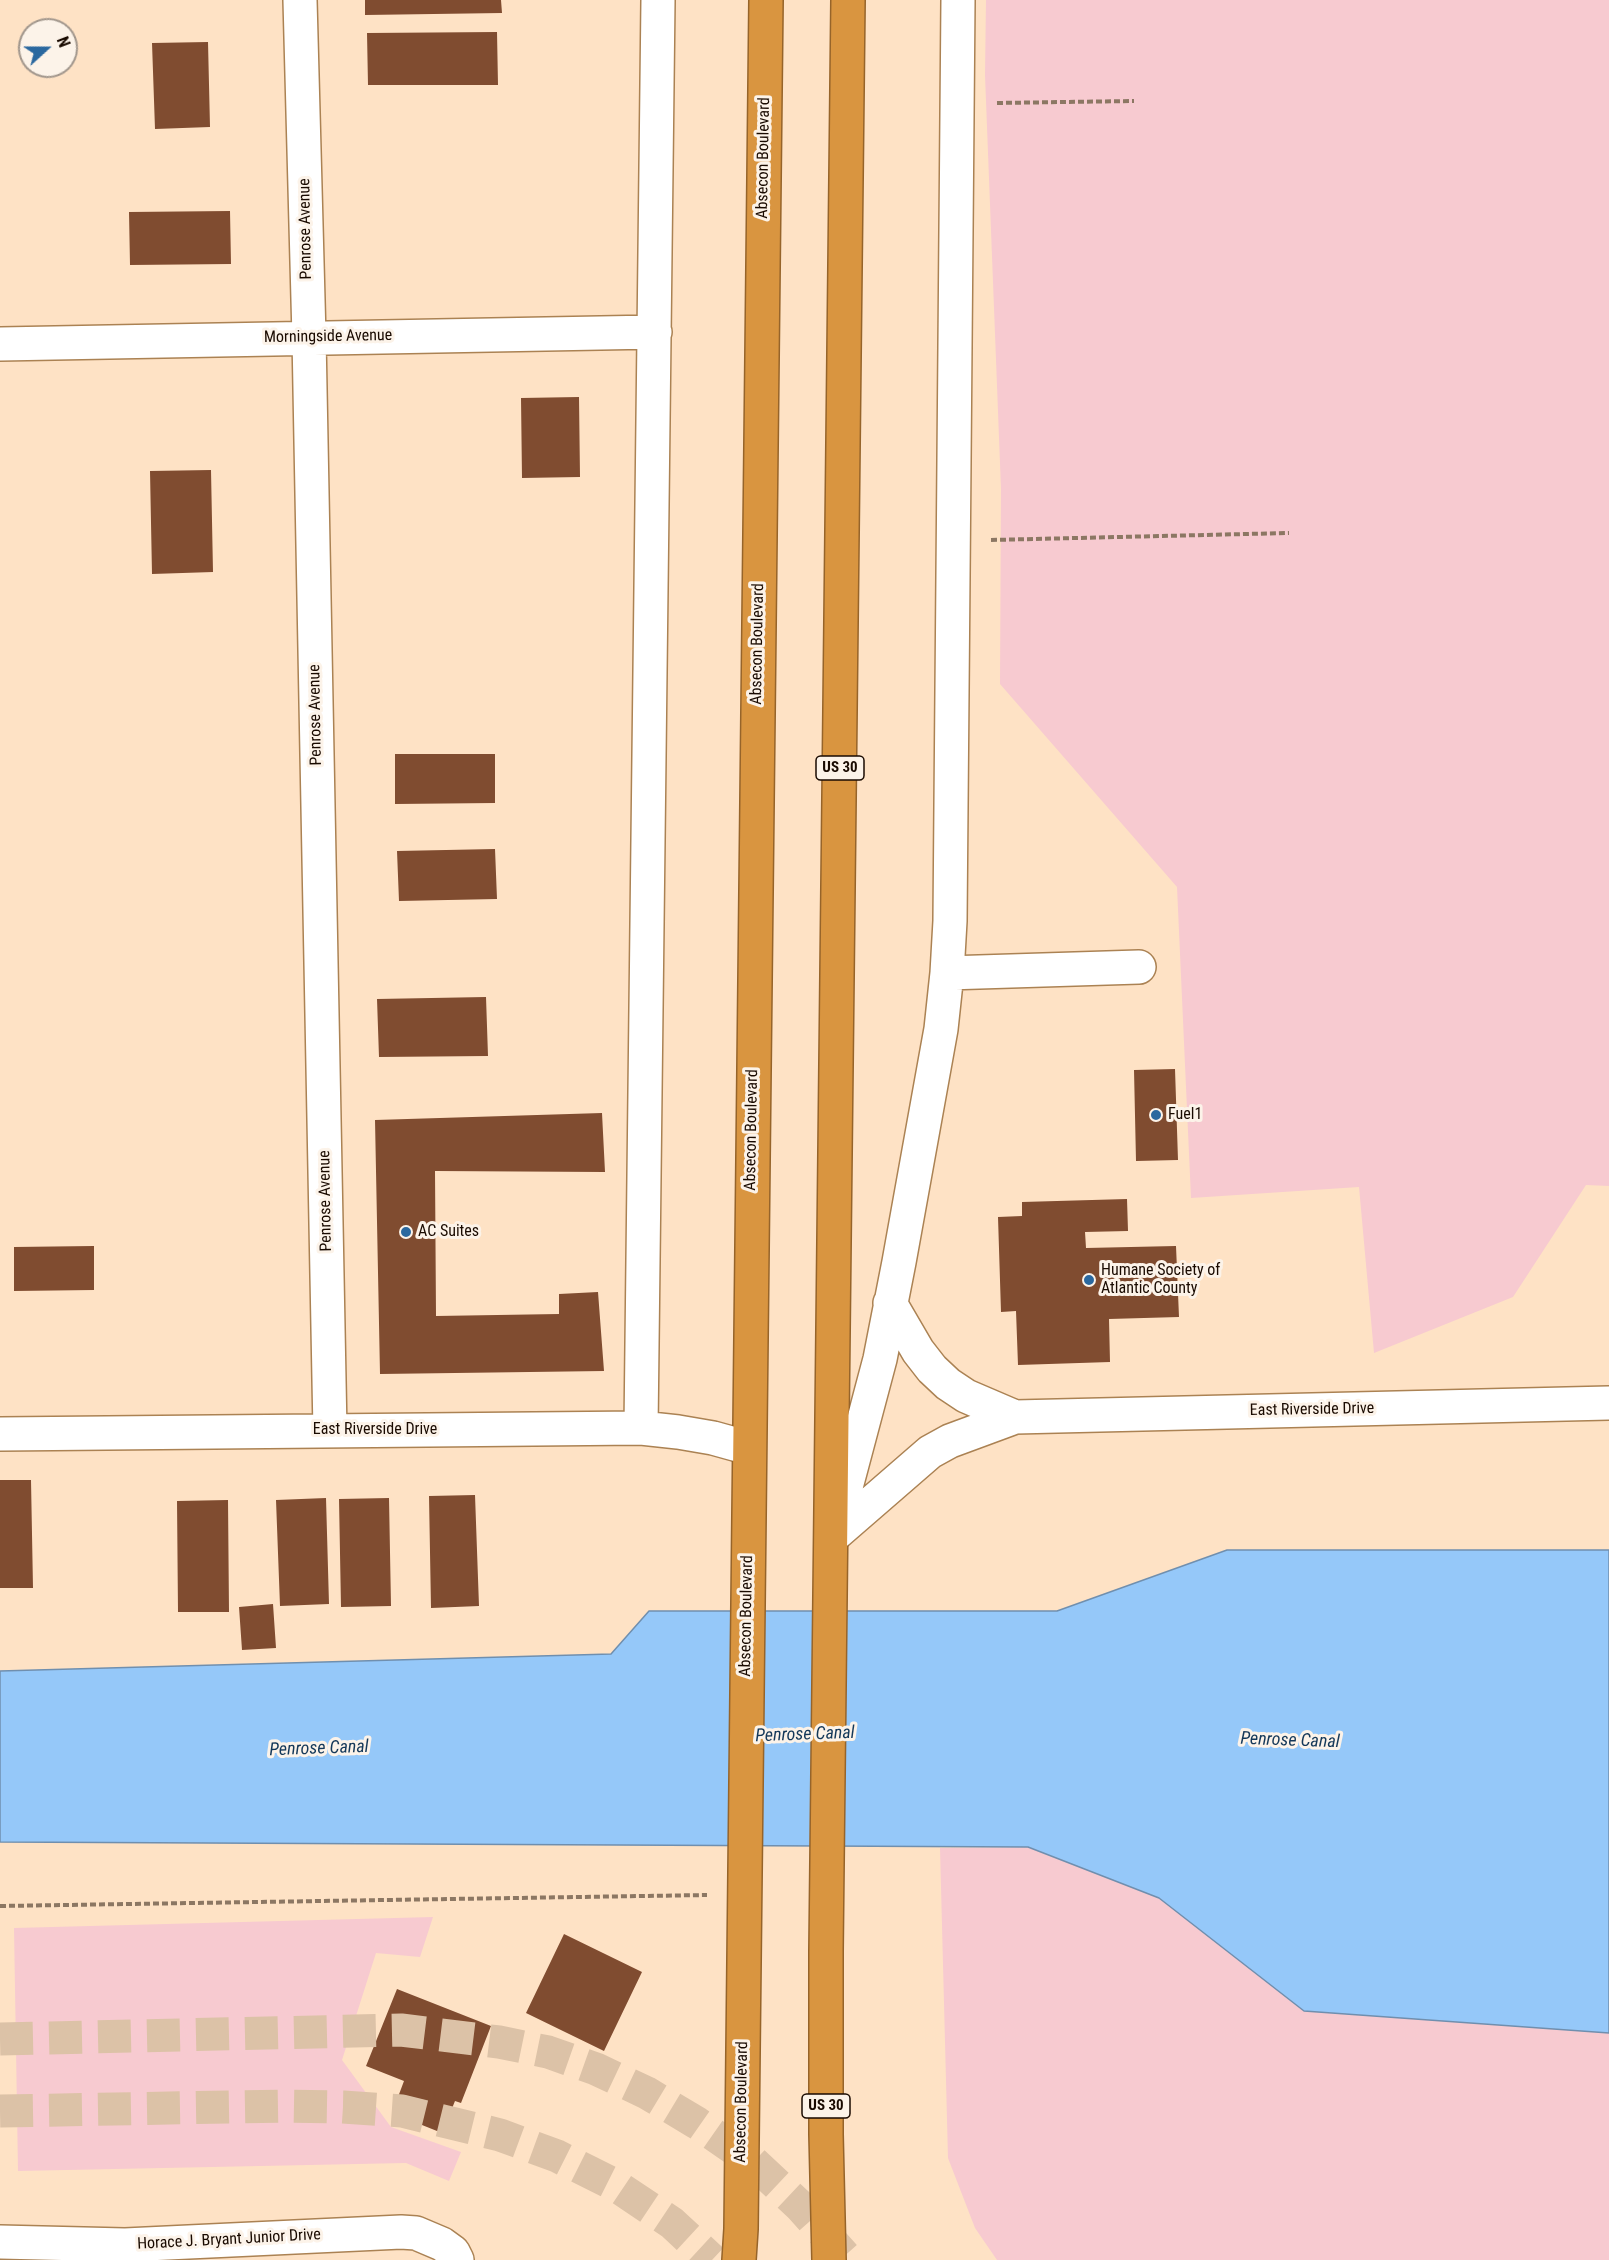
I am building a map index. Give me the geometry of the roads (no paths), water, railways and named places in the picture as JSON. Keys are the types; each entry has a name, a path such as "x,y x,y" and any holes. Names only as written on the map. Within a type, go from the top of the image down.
{"highway":[{"name":"Absecon Boulevard","path":"741,2250 766,0"},
{"name":"US 30","path":"829,2260 826,1951 848,0"}],"street":[{"name":"Penrose Avenue","path":"300,0 309,337 330,1431"},
{"path":"641,1428 658,0"},
{"path":"832,1537 880,1359 941,1029 947,973 950,921 955,541 958,0"},
{"name":"Morningside Avenue","path":"0,344 655,332"},
{"path":"947,973 1139,967"},
{"name":"East Riverside Drive","path":"890,1303 918,1351 948,1384 966,1396 1015,1417"},
{"name":"East Riverside Drive","path":"832,1537 930,1452 950,1441 1015,1417 1609,1403"},
{"name":"East Riverside Drive","path":"0,1434 641,1428 713,1438 749,1448"},
{"name":"Horace J. Bryant Junior Drive","path":"0,2242 125,2245 401,2232 416,2233 430,2238 442,2244 455,2256"}],"water":[{"name":"Penrose Canal","path":"1227,1550 1609,1550 1609,2033 1304,2011 1159,1898 1028,1847 0,1842 0,1671 611,1654 649,1611 1057,1611"}],"tunnel":[{"path":"0,2039 401,2030 499,2042 548,2052 596,2069 647,2093 697,2123 753,2162 801,2207 848,2260"},
{"path":"0,2111 286,2106 402,2111 500,2135 557,2156 615,2185 672,2223 712,2260"}],"place":[{"name":"Fuel1","path":"1156,1115"},
{"name":"AC Suites","path":"406,1232"},
{"name":"Humane Society of Atlantic County","path":"1089,1280"}]}
